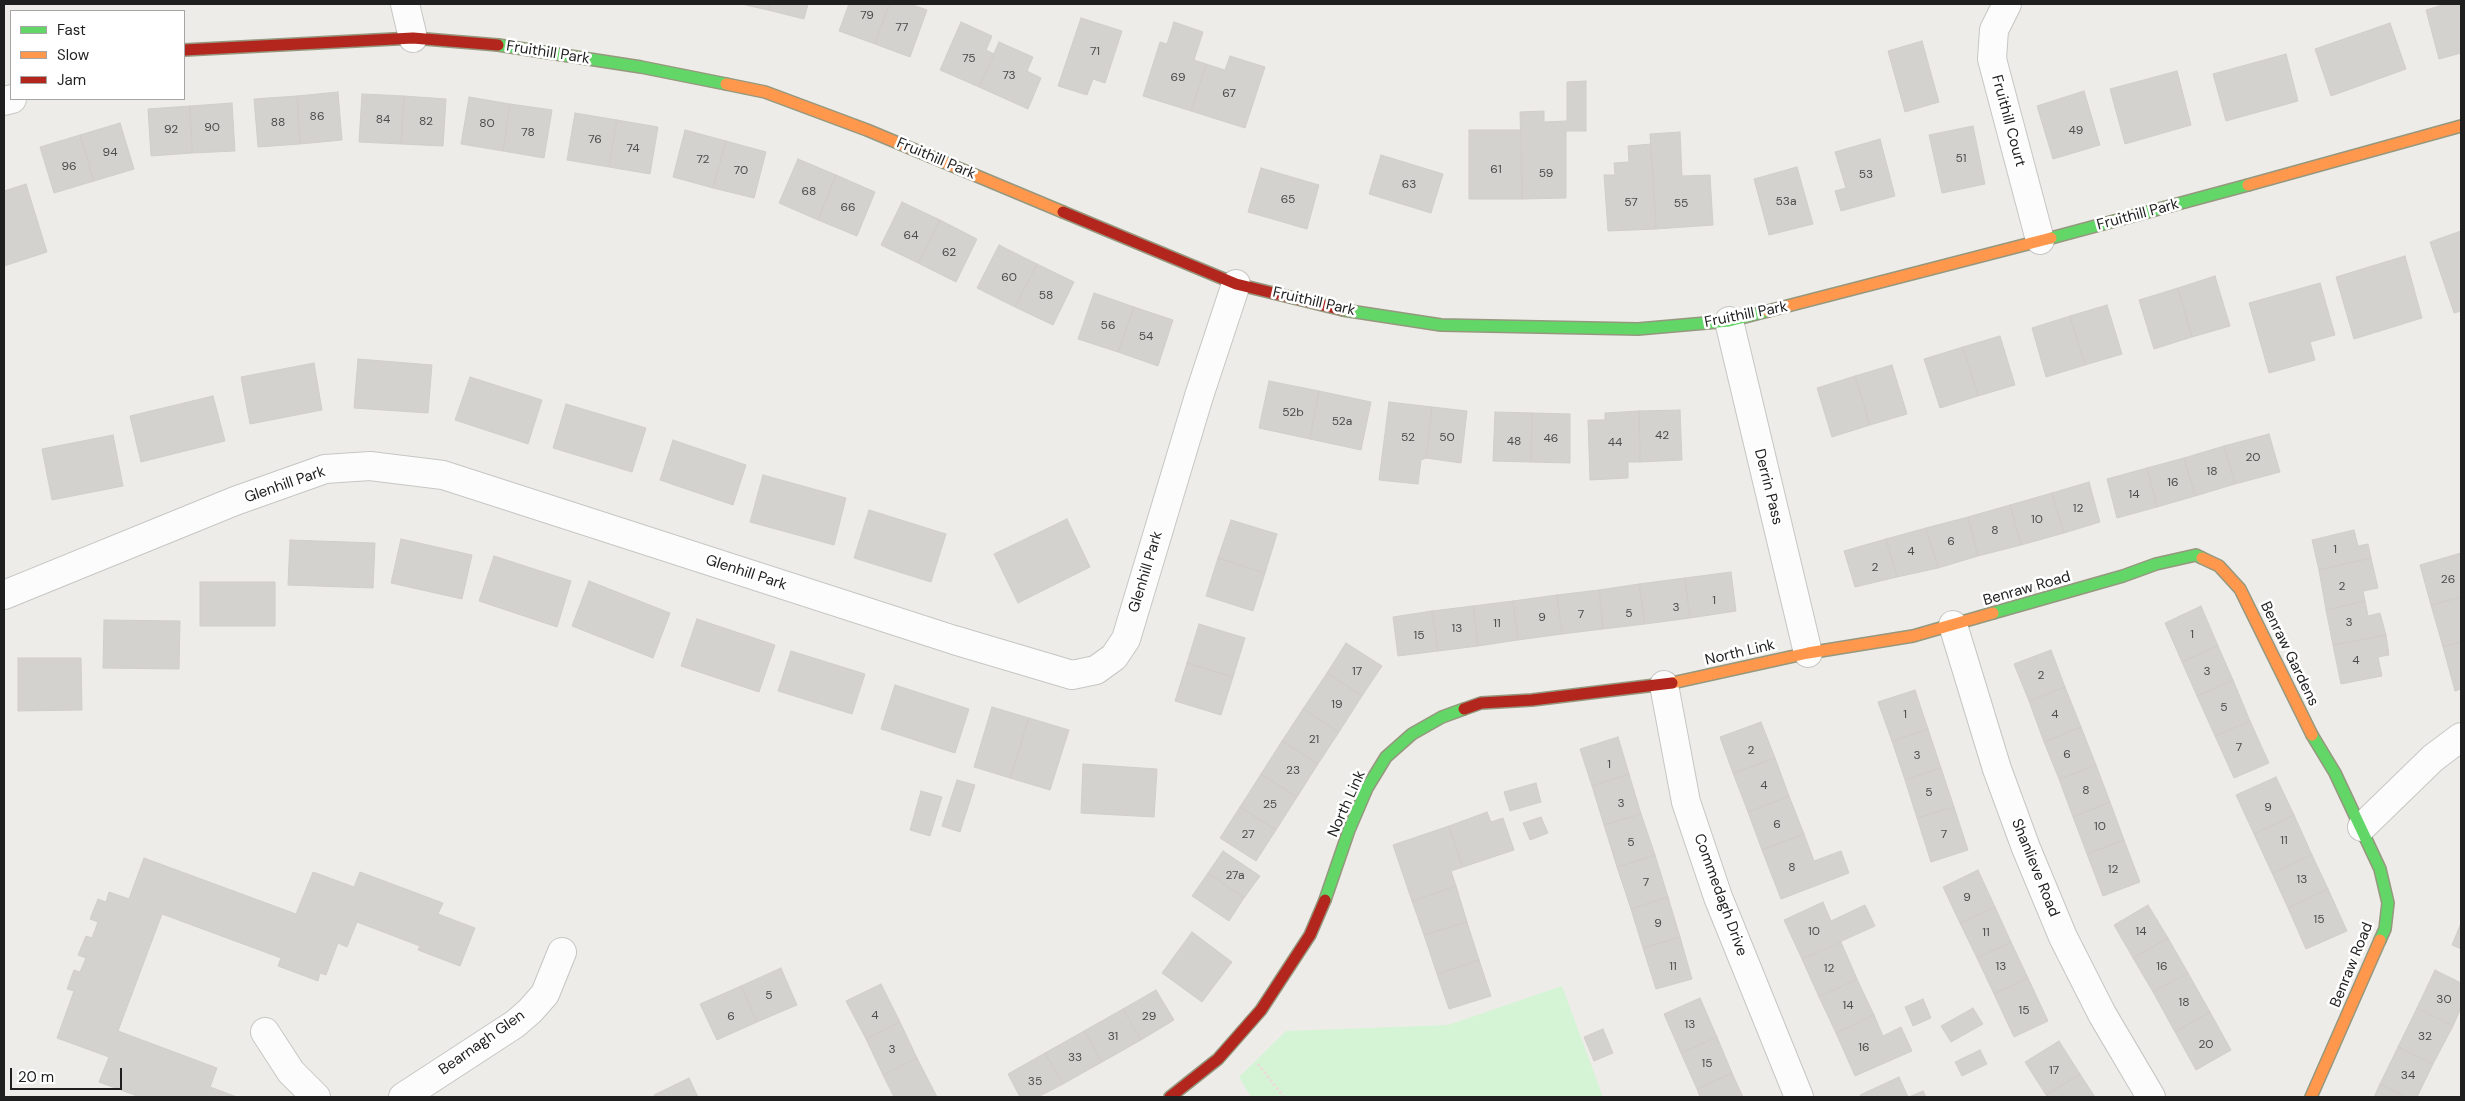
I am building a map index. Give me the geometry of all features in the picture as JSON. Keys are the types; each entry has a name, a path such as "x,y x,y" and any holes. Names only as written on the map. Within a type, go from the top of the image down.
{"street":[{"path":"405,4 413,38"},
{"name":"Fruithill Court","path":"2007,4 1994,30 1992,59 2040,240"},
{"name":"Fruithill Park","path":"185,50 413,38 521,48 641,67 765,92 867,130 1236,284 1334,308 1441,325 1638,329 1729,321 2169,207 2461,126"},
{"name":"Glenhill Park","path":"4,595 235,501 325,469 370,466 443,475 954,640 1072,675 1096,670 1114,657 1126,639 1199,396 1236,284"},
{"name":"Derrin Pass","path":"1729,321 1808,653"},
{"name":"Benraw Road","path":"1808,653 1913,636 2123,576 2156,564 2196,555 2219,566 2240,589"},
{"name":"Benraw Gardens","path":"2240,589 2311,733"},
{"name":"Shanlieve Road","path":"1953,625 1997,769 2026,848 2059,928 2102,1014 2151,1097"},
{"name":"North Link","path":"1170,1097 1218,1060 1287,973 1310,935 1329,892 1349,830 1367,788 1386,757 1412,734 1442,717 1481,703 1532,700 1664,685 1808,653"},
{"name":"Commedagh Drive","path":"1664,685 1686,802 1718,896 1799,1097"},
{"name":"Benraw Road","path":"2311,733 2335,773 2362,827 2380,869 2388,903 2385,928 2311,1097"},
{"path":"2362,827 2433,758 2461,737"},
{"name":"Bearnagh Glen","path":"404,1097 515,1024 530,1011 545,994 562,952"},
{"path":"265,1032 292,1072 316,1097"}],"path":[{"path":"1237,1038 1284,1097"}],"green space":[{"path":"1562,986 1603,1097 1251,1097 1239,1077 1286,1031 1448,1025"}],"building":[{"path":"741,4 770,4 768,10"},
{"path":"770,4 808,4 804,19 768,10"},
{"path":"849,4 889,4 875,44 839,31"},
{"path":"889,4 910,4 927,10 910,57 875,44"},
{"path":"2446,4 2461,4 2461,53 2439,59 2426,10"},
{"path":"1081,18 1122,31 1105,83 1093,79 1087,95 1058,86"},
{"path":"961,22 992,36 986,50 994,54 979,87 940,70"},
{"path":"1174,22 1203,32 1194,60 1206,64 1191,111 1143,96 1160,42 1167,44"},
{"path":"2390,23 2406,69 2331,96 2315,49"},
{"path":"1922,41 1939,102 1905,112 1888,51"},
{"path":"999,42 1033,57 1027,71 1041,78 1028,109 979,87"},
{"path":"2286,54 2298,101 2226,121 2213,74"},
{"path":"1230,56 1265,67 1245,128 1191,111 1206,64 1225,70"},
{"path":"2177,71 2191,125 2125,144 2110,89"},
{"path":"1586,81 1586,131 1566,131 1566,198 1522,199 1520,112 1544,111 1544,122 1567,121 1567,82"},
{"path":"2084,91 2100,145 2053,159 2037,106"},
{"path":"338,92 342,140 300,144 297,96"},
{"path":"362,94 404,96 401,144 359,142"},
{"path":"297,96 300,144 258,147 254,99"},
{"path":"404,96 446,99 443,146 401,144"},
{"path":"469,97 510,104 503,151 461,144"},
{"path":"232,103 235,151 192,153 190,106"},
{"path":"510,104 552,110 544,158 503,151"},
{"path":"190,106 192,153 151,156 148,109"},
{"path":"575,113 617,120 609,167 567,160"},
{"path":"617,120 658,127 650,174 609,167"},
{"path":"120,123 134,169 94,181 80,135"},
{"path":"1973,126 1985,184 1942,193 1929,135"},
{"path":"685,130 726,141 713,188 673,177"},
{"path":"1469,130 1521,130 1522,199 1469,199"},
{"path":"1680,132 1682,176 1710,175 1713,225 1656,229 1650,134"},
{"path":"80,135 94,181 54,193 40,147"},
{"path":"1880,139 1895,196 1841,211 1835,191 1846,188 1835,152"},
{"path":"726,141 766,152 754,198 713,188"},
{"path":"1651,144 1656,229 1608,231 1604,175 1615,175 1614,163 1629,162 1628,146"},
{"path":"1381,155 1443,174 1431,213 1369,194"},
{"path":"798,159 836,175 818,220 779,203"},
{"path":"1797,167 1813,224 1769,235 1754,179"},
{"path":"1261,168 1319,185 1307,229 1248,212"},
{"path":"836,175 875,192 857,236 818,220"},
{"path":"26,184 47,252 4,266 4,191"},
{"path":"902,202 940,220 918,263 881,245"},
{"path":"940,220 977,239 956,282 918,263"},
{"path":"2461,231 2461,311 2454,313 2430,242"},
{"path":"999,245 1037,264 1015,307 977,288"},
{"path":"2405,256 2422,318 2354,339 2336,277"},
{"path":"1037,264 1074,282 1053,325 1015,307"},
{"path":"2215,276 2230,326 2192,337 2178,288"},
{"path":"2320,283 2335,335 2310,342 2315,360 2269,373 2249,303"},
{"path":"2178,288 2192,337 2154,349 2139,300"},
{"path":"1094,293 1134,307 1118,352 1078,339"},
{"path":"2107,305 2122,354 2085,365 2070,316"},
{"path":"1134,307 1173,320 1158,366 1118,352"},
{"path":"2070,316 2085,365 2046,377 2032,328"},
{"path":"2000,336 2015,385 1978,396 1963,347"},
{"path":"1963,347 1978,396 1940,408 1924,359"},
{"path":"358,359 432,365 428,413 354,408"},
{"path":"314,363 322,410 250,424 241,377"},
{"path":"1892,365 1907,414 1870,425 1855,376"},
{"path":"1855,376 1870,425 1832,437 1817,388"},
{"path":"470,377 542,400 528,444 455,420"},
{"path":"1269,381 1319,391 1310,439 1259,428"},
{"path":"1319,391 1371,402 1361,450 1310,439"},
{"path":"213,396 225,441 141,462 130,416"},
{"path":"1389,402 1432,407 1426,458 1421,460 1418,484 1379,480"},
{"path":"566,404 646,428 632,472 553,448"},
{"path":"1432,407 1467,411 1461,463 1426,458"},
{"path":"1680,410 1682,460 1640,462 1639,411"},
{"path":"1639,411 1640,462 1628,462 1628,478 1590,480 1588,420 1605,420 1605,413"},
{"path":"1495,412 1532,413 1531,462 1493,461"},
{"path":"1532,413 1570,414 1570,463 1531,462"},
{"path":"2269,434 2280,472 2235,484 2224,446"},
{"path":"113,435 123,486 52,500 42,449"},
{"path":"673,440 746,465 733,505 660,480"},
{"path":"2224,446 2235,484 2195,496 2184,458"},
{"path":"2184,458 2195,496 2157,507 2147,468"},
{"path":"2147,468 2157,507 2117,518 2107,479"},
{"path":"763,475 846,498 834,545 750,522"},
{"path":"2089,482 2100,522 2064,533 2052,493"},
{"path":"2052,493 2064,533 2021,545 2010,505"},
{"path":"2010,505 2021,545 1978,556 1968,517"},
{"path":"869,510 946,534 931,582 854,558"},
{"path":"1968,517 1978,556 1938,568 1926,528"},
{"path":"1067,519 1090,567 1018,603 994,554"},
{"path":"1231,520 1277,534 1265,573 1218,558"},
{"path":"1926,528 1938,568 1897,577 1886,539"},
{"path":"2354,530 2358,546 2368,544 2371,558 2319,570 2312,540"},
{"path":"401,539 472,555 462,599 391,583"},
{"path":"1886,539 1897,577 1855,587 1844,551"},
{"path":"290,540 375,543 373,588 288,585"},
{"path":"2461,553 2461,597 2431,605 2420,565"},
{"path":"494,556 571,581 557,627 479,601"},
{"path":"1218,558 1265,573 1253,611 1206,596"},
{"path":"2371,558 2378,588 2363,591 2365,601 2326,610 2319,570"},
{"path":"1731,572 1736,611 1690,618 1685,578"},
{"path":"1685,578 1690,618 1645,624 1639,584"},
{"path":"589,581 670,613 653,658 572,626"},
{"path":"200,582 275,582 275,626 200,626"},
{"path":"1639,584 1645,624 1603,629 1599,590"},
{"path":"1599,590 1603,629 1562,634 1557,595"},
{"path":"1557,595 1562,634 1518,640 1513,601"},
{"path":"2461,597 2461,642 2443,647 2431,605"},
{"path":"1513,601 1518,640 1478,646 1473,606"},
{"path":"2365,601 2368,616 2380,613 2386,635 2333,645 2326,610"},
{"path":"1473,606 1478,646 1438,651 1432,611"},
{"path":"2201,606 2218,646 2182,662 2165,623"},
{"path":"1432,611 1438,651 1398,656 1393,617"},
{"path":"697,619 775,645 759,692 681,666"},
{"path":"104,620 180,621 179,669 103,668"},
{"path":"1199,624 1245,638 1233,677 1187,663"},
{"path":"2386,635 2389,655 2378,657 2382,676 2341,684 2333,645"},
{"path":"2461,642 2461,689 2455,691 2443,647"},
{"path":"1346,643 1382,666 1362,696 1327,673"},
{"path":"2218,646 2233,680 2197,696 2182,662"},
{"path":"2051,650 2065,687 2029,701 2014,664"},
{"path":"791,651 865,674 852,714 778,691"},
{"path":"18,658 81,658 82,710 18,711"},
{"path":"1187,663 1233,677 1221,715 1175,701"},
{"path":"1327,673 1362,696 1339,732 1303,709"},
{"path":"2233,680 2250,721 2215,736 2197,696"},
{"path":"895,685 969,709 955,753 881,729"},
{"path":"2065,687 2081,727 2044,742 2029,701"},
{"path":"1915,690 1928,729 1892,741 1878,702"},
{"path":"992,707 1029,718 1010,778 974,767"},
{"path":"1303,709 1339,732 1318,764 1282,741"},
{"path":"1029,718 1069,730 1050,790 1010,778"},
{"path":"2250,721 2269,763 2234,778 2215,736"},
{"path":"1761,722 1775,758 1733,773 1720,737"},
{"path":"2081,727 2096,765 2059,779 2044,742"},
{"path":"1928,729 1941,768 1905,780 1892,741"},
{"path":"1618,737 1629,774 1592,786 1580,749"},
{"path":"1282,741 1318,764 1297,797 1261,774"},
{"path":"1775,758 1789,796 1748,812 1733,773"},
{"path":"1083,764 1157,769 1154,817 1081,813"},
{"path":"2096,765 2110,802 2073,817 2059,779"},
{"path":"1941,768 1954,807 1917,818 1905,780"},
{"path":"1261,774 1297,797 1276,830 1240,807"},
{"path":"1629,774 1641,814 1604,825 1592,786"},
{"path":"2276,777 2294,815 2254,834 2236,795"},
{"path":"957,780 975,785 960,832 942,826"},
{"path":"1536,783 1541,802 1510,811 1504,792"},
{"path":"921,791 942,797 930,836 910,830"},
{"path":"1789,796 1804,834 1762,850 1748,812"},
{"path":"2110,802 2124,840 2087,854 2073,817"},
{"path":"1240,807 1276,830 1256,861 1220,838"},
{"path":"1954,807 1968,850 1931,862 1917,818"},
{"path":"1487,812 1491,822 1503,818 1514,850 1463,867 1449,826"},
{"path":"1641,814 1655,855 1617,867 1604,825"},
{"path":"2294,815 2312,855 2272,873 2254,834"},
{"path":"1541,817 1548,833 1530,840 1523,823"},
{"path":"1449,826 1463,867 1451,871 1456,886 1412,901 1393,845"},
{"path":"1804,834 1814,861 1841,851 1849,873 1781,899 1762,850"},
{"path":"2124,840 2140,882 2103,896 2087,854"},
{"path":"1223,851 1260,876 1244,898 1208,873"},
{"path":"1655,855 1668,897 1631,909 1617,867"},
{"path":"2312,855 2328,889 2288,908 2272,873"},
{"path":"144,858 296,914 313,872 354,887 360,872 443,903 438,914 475,928 460,966 418,950 420,946 357,922 347,947 338,943 326,975 320,973 318,981 278,966 281,958 162,914 118,1031 217,1068 210,1087 237,1097 140,1097 99,1082 109,1057 57,1038 74,991 67,989 74,970 80,972 86,958 78,955 86,936 92,938 98,922 90,919 98,899 106,902 109,892 129,899"},
{"path":"1978,870 1995,907 1960,923 1943,887"},
{"path":"1208,873 1244,898 1229,921 1192,896"},
{"path":"1456,886 1467,922 1424,935 1412,901"},
{"path":"2328,889 2347,931 2306,949 2288,908"},
{"path":"1668,897 1680,937 1643,948 1631,909"},
{"path":"1823,902 1831,921 1865,905 1875,926 1802,959 1784,920"},
{"path":"2148,905 2168,938 2133,958 2114,925"},
{"path":"1995,907 2011,942 1977,958 1960,923"},
{"path":"1467,922 1479,960 1437,974 1424,935"},
{"path":"2461,923 2461,949 2452,945"},
{"path":"1192,932 1232,962 1202,1002 1162,973"},
{"path":"1680,937 1692,979 1656,989 1643,948"},
{"path":"2168,938 2188,973 2153,992 2133,958"},
{"path":"1841,942 1857,979 1819,997 1802,959"},
{"path":"2011,942 2028,978 1994,994 1977,958"},
{"path":"1479,960 1491,996 1449,1009 1437,974"},
{"path":"781,968 797,1005 757,1022 741,986"},
{"path":"2435,970 2461,983 2461,1008 2453,1026 2417,1008"},
{"path":"2188,973 2210,1012 2175,1032 2153,992"},
{"path":"2028,978 2048,1021 2014,1037 1994,994"},
{"path":"1857,979 1874,1015 1836,1033 1819,997"},
{"path":"881,984 900,1022 866,1039 846,1001"},
{"path":"741,986 757,1022 717,1040 700,1004"},
{"path":"1156,990 1174,1020 1141,1040 1123,1009"},
{"path":"1700,998 1717,1037 1681,1053 1664,1014"},
{"path":"1923,999 1931,1018 1913,1026 1905,1007"},
{"path":"1973,1008 1983,1024 1951,1042 1941,1026"},
{"path":"2417,1008 2453,1026 2433,1064 2398,1047"},
{"path":"1123,1009 1141,1040 1102,1062 1084,1031"},
{"path":"2210,1012 2231,1050 2196,1070 2175,1032"},
{"path":"1874,1015 1883,1036 1901,1027 1912,1051 1855,1076 1836,1033"},
{"path":"900,1022 917,1058 883,1075 866,1039"},
{"path":"1603,1029 1613,1053 1594,1061 1584,1037"},
{"path":"1084,1031 1102,1062 1063,1084 1045,1053"},
{"path":"1717,1037 1732,1073 1697,1089 1681,1053"},
{"path":"2059,1041 2080,1074 2046,1095 2025,1062"},
{"path":"2398,1047 2433,1064 2417,1097 2407,1097 2380,1084"},
{"path":"1980,1050 1987,1064 1962,1076 1955,1062"},
{"path":"1045,1053 1063,1084 1038,1097 1020,1097 1008,1074"},
{"path":"917,1058 937,1097 894,1097 883,1075"},
{"path":"1732,1073 1743,1097 1700,1097 1697,1089"},
{"path":"2080,1074 2095,1097 2048,1097 2046,1095"},
{"path":"1899,1077 1908,1097 1861,1097 1860,1095"},
{"path":"689,1078 698,1097 655,1097 654,1095"},
{"path":"2380,1084 2407,1097 2374,1097"},
{"path":"1923,1091 1926,1097 1909,1097"}],"traffic: fast":[{"path":"498,45 641,67 726,84"},
{"path":"2051,238 2248,185"},
{"path":"1343,310 1441,325 1638,329 1729,321 1768,311"},
{"path":"1993,613 2123,576 2156,564 2196,555 2202,558"},
{"path":"1325,900 1349,830 1367,788 1386,757 1412,734 1442,717 1464,709"},
{"path":"2312,735 2335,773 2380,869 2388,903 2385,929 2380,940"}],"traffic: slow":[{"path":"726,84 765,92 867,130 1063,212"},
{"path":"2248,185 2461,126"},
{"path":"1768,311 2051,238"},
{"path":"2202,558 2219,566 2240,589 2312,735"},
{"path":"1672,683 1808,653 1913,636 1993,613"},
{"path":"2311,1097 2380,940"}],"traffic: jam":[{"path":"185,50 413,38 498,45"},
{"path":"1063,212 1236,284 1343,310"},
{"path":"1464,709 1481,703 1532,700 1672,683"},
{"path":"1170,1097 1218,1059 1261,1010 1310,935 1325,900"}]}
